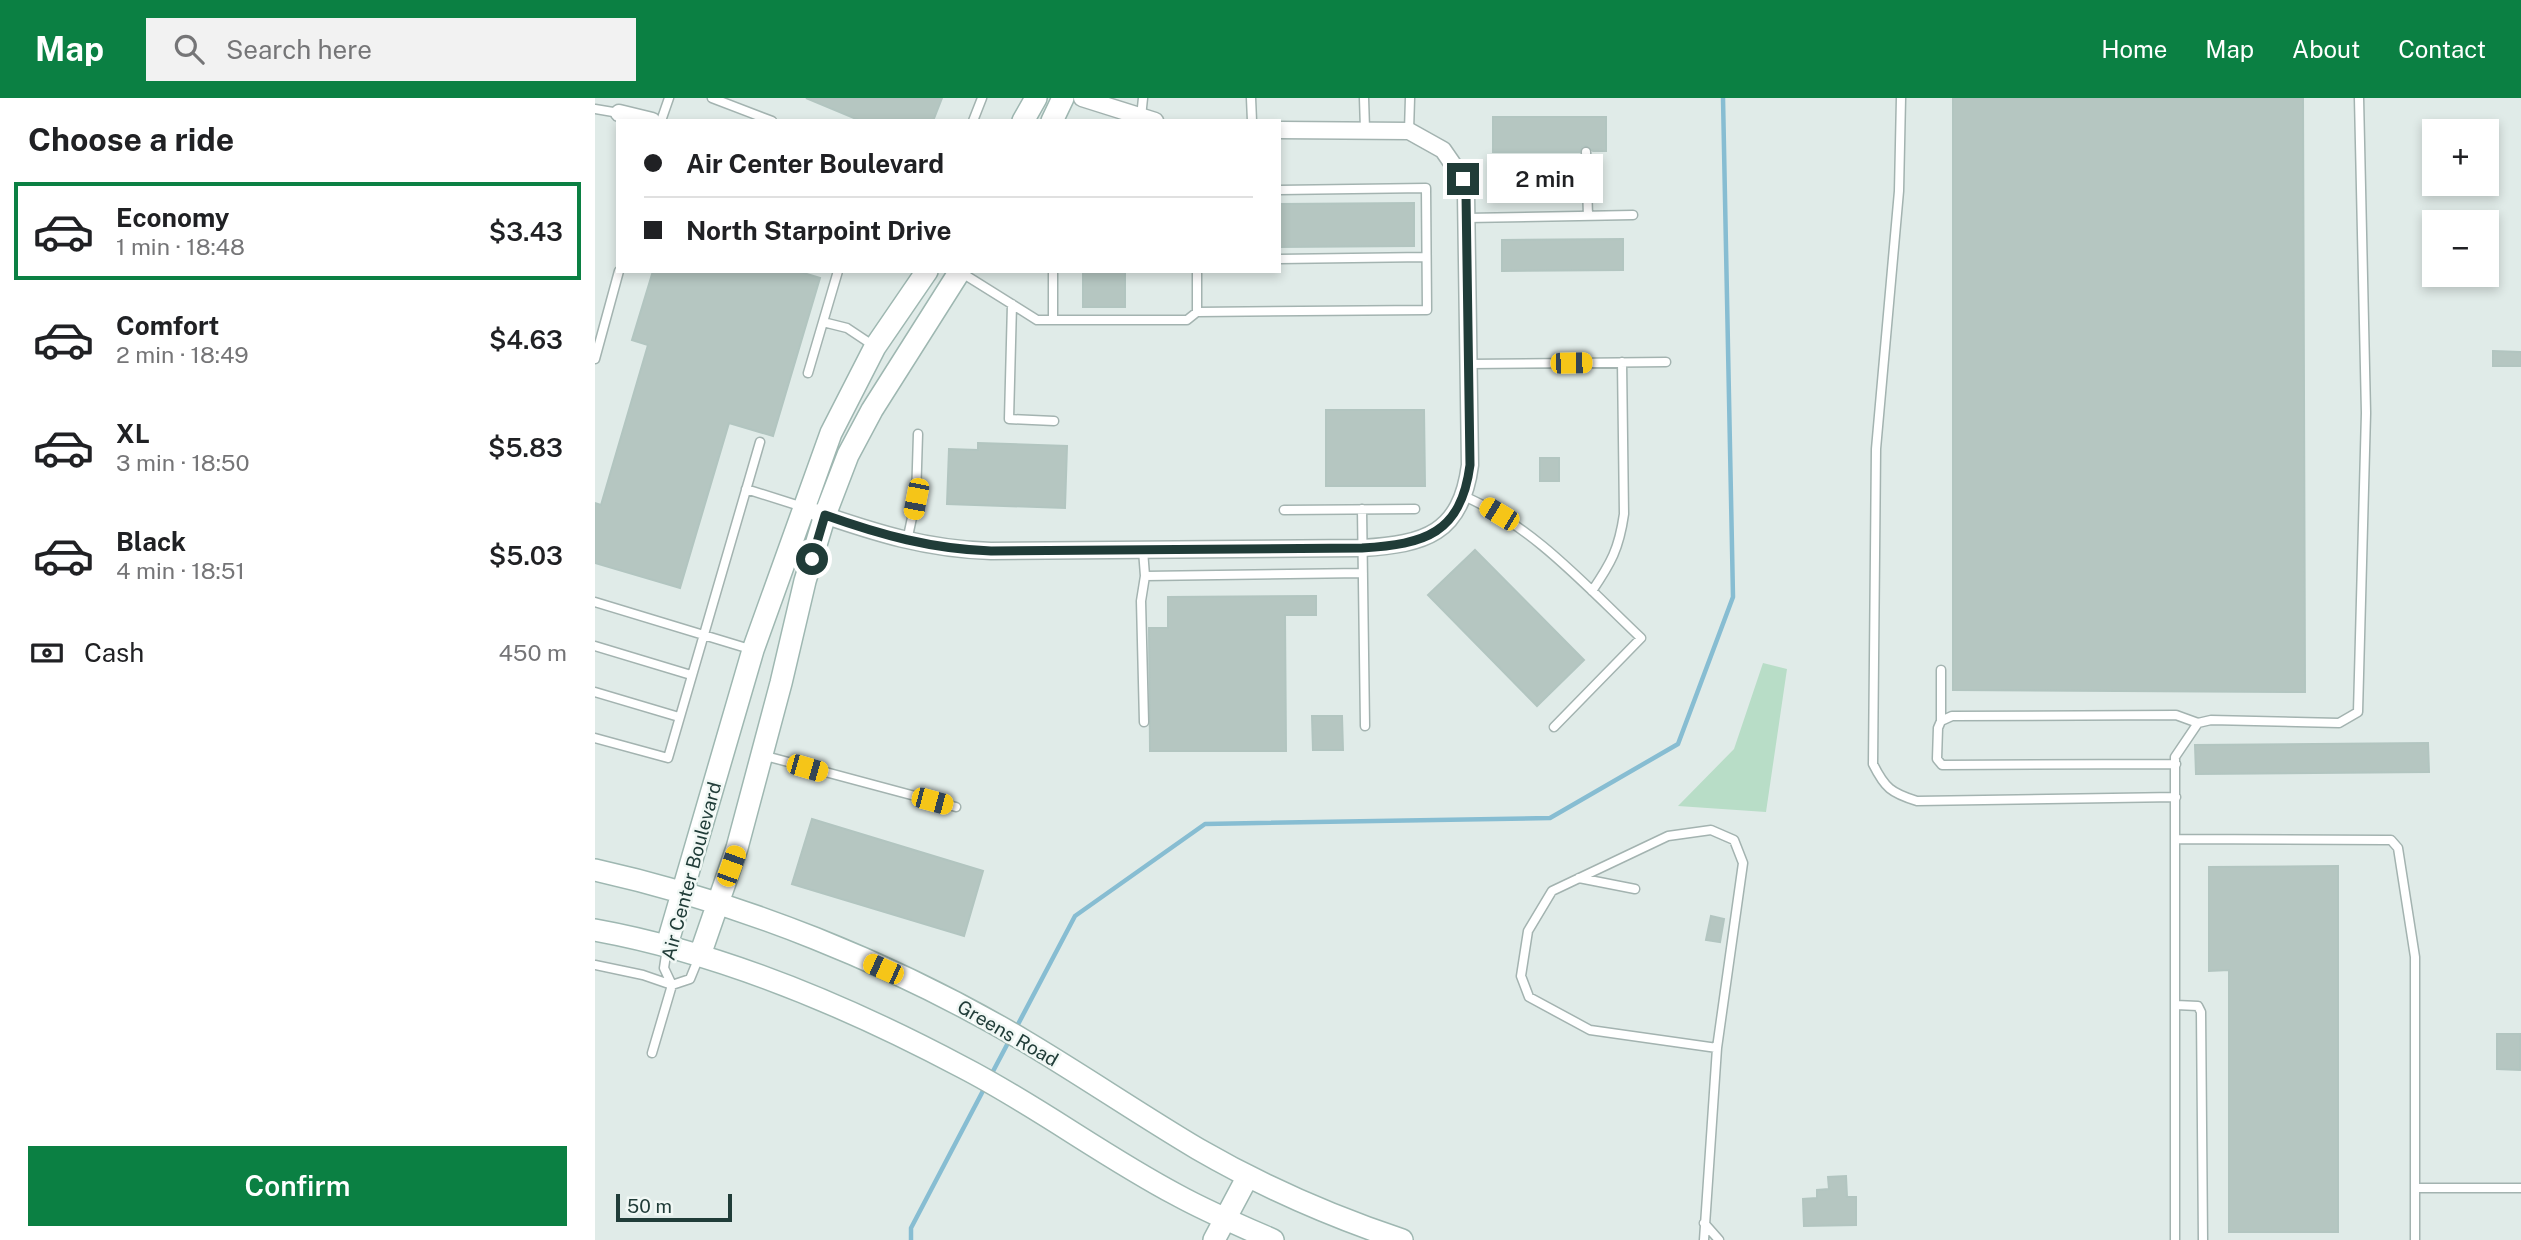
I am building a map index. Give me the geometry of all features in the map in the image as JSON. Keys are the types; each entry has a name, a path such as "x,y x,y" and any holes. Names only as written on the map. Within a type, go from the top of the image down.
{"main road":[{"path":"1024,119 1036,98"},
{"path":"1053,119 1063,98"},
{"name":"Air Center Boulevard","path":"667,945 753,650 831,433 875,347 926,273"},
{"name":"Air Center Boulevard","path":"700,955 737,848 805,581 825,515 848,455 872,410 959,273"},
{"name":"Greens Road","path":"595,870 719,901 783,925 934,991 1024,1040 1199,1149 1248,1176 1372,1230 1402,1240"},
{"path":"595,930 700,955 869,1020 965,1068 1176,1195 1273,1240"},
{"path":"1214,1240 1248,1176"}],"street":[{"path":"1082,98 1148,119"},
{"path":"619,113 644,119"},
{"path":"803,508 907,541 965,550 1362,548 1409,543 1440,528 1455,513 1464,496 1470,465 1466,194 1463,179 1443,150 1409,131 1281,130"}],"lane":[{"path":"662,119 669,98"},
{"path":"712,98 767,119"},
{"path":"974,119 982,98"},
{"path":"1143,98 1148,119"},
{"path":"1251,98 1252,119"},
{"path":"1364,98 1365,129"},
{"path":"1409,131 1410,98"},
{"path":"1902,98 1899,191 1875,449 1873,764 1882,782 1896,794 1916,802 2176,797"},
{"path":"1941,720 1951,716 2176,715 2198,723 2211,720 2339,723 2358,712 2366,413 2359,98"},
{"path":"595,109 619,113"},
{"path":"1586,152 1588,216"},
{"path":"963,273 1037,320 1187,320 1197,312 1427,310 1426,188 1281,190"},
{"path":"1466,218 1633,215"},
{"path":"1281,259 1426,257"},
{"path":"595,359 618,273"},
{"path":"808,373 837,273"},
{"path":"1053,273 1053,320"},
{"path":"1197,273 1197,312"},
{"path":"1011,304 1009,419 1054,421"},
{"path":"823,322 847,328 875,347"},
{"path":"1592,591 1613,560 1624,513 1622,362"},
{"path":"1468,365 1667,362"},
{"path":"907,541 916,499 918,434"},
{"path":"595,738 668,758 760,442"},
{"path":"746,489 803,508"},
{"path":"1464,496 1483,504 1522,529 1641,638 1554,727"},
{"path":"1362,509 1365,726"},
{"path":"1283,510 1415,509"},
{"path":"1143,550 1145,576 1141,601 1144,722"},
{"path":"1145,576 1363,573"},
{"path":"595,602 753,650"},
{"path":"595,646 691,675"},
{"path":"1941,670 1941,720 1938,728 1937,759 1942,765 2176,764"},
{"path":"595,692 679,717"},
{"path":"2175,1240 2175,757 2198,723"},
{"path":"762,755 956,807"},
{"path":"1704,1240 1717,1048 1743,863 1734,840 1711,830 1668,836 1552,891 1528,931 1521,976 1529,997 1590,1030 1717,1048"},
{"path":"2176,839 2385,840 2396,843 2401,854 2415,957 2415,1240"},
{"path":"1579,878 1635,889"},
{"name":"Air Center Boulevard","path":"667,945 664,968 673,985 689,979 700,955"},
{"path":"595,965 643,975 673,985 652,1053"},
{"path":"2176,1005 2198,1006 2201,1012 2203,1240"},
{"path":"2415,1188 2521,1188"},
{"path":"1704,1223 1719,1240"}],"green space":[{"path":"1763,663 1787,669 1766,812 1678,806 1734,749"}],"building":[{"path":"806,98 942,98 934,119 856,119"},
{"path":"1953,98 2303,98 2305,692 1953,690"},
{"path":"1493,117 1606,117 1606,151 1593,151 1586,146 1582,147 1580,152 1493,152"},
{"path":"1414,203 1414,246 1281,247 1281,204"},
{"path":"1623,239 1623,270 1502,271 1502,240"},
{"path":"652,273 804,273 820,278 773,436 729,423 680,588 595,563 595,503 601,505 648,345 632,340"},
{"path":"1083,273 1125,273 1125,307 1083,307"},
{"path":"2493,351 2521,352 2521,366 2493,366"},
{"path":"1326,410 1424,410 1425,486 1326,486"},
{"path":"978,443 1067,446 1065,508 947,504 949,449 978,450"},
{"path":"1540,458 1559,458 1559,481 1540,481"},
{"path":"1475,550 1584,660 1537,706 1428,595"},
{"path":"1316,596 1316,615 1285,615 1286,751 1150,751 1149,628 1168,628 1168,597"},
{"path":"1312,716 1342,716 1343,750 1313,750"},
{"path":"2428,743 2429,772 2196,774 2195,745"},
{"path":"812,819 983,871 964,936 792,884"},
{"path":"2338,866 2338,1232 2229,1232 2229,970 2209,971 2209,867"},
{"path":"1711,916 1724,919 1720,942 1706,940"},
{"path":"2497,1034 2520,1034 2520,1070 2497,1069"},
{"path":"1846,1176 1847,1197 1856,1197 1856,1225 1804,1226 1803,1199 1817,1198 1817,1190 1829,1189 1828,1177"}],"waterway":[{"path":"1015,1030 1075,916 1205,824 1550,818 1678,744 1733,597 1723,98"},
{"path":"990,1077 1009,1041"},
{"path":"911,1240 911,1228 985,1087"}],"route":[{"path":"812,559 825,515 866,530 952,550 1362,548 1409,543 1427,536 1440,528 1463,500 1470,465 1466,194 1463,179"}]}
